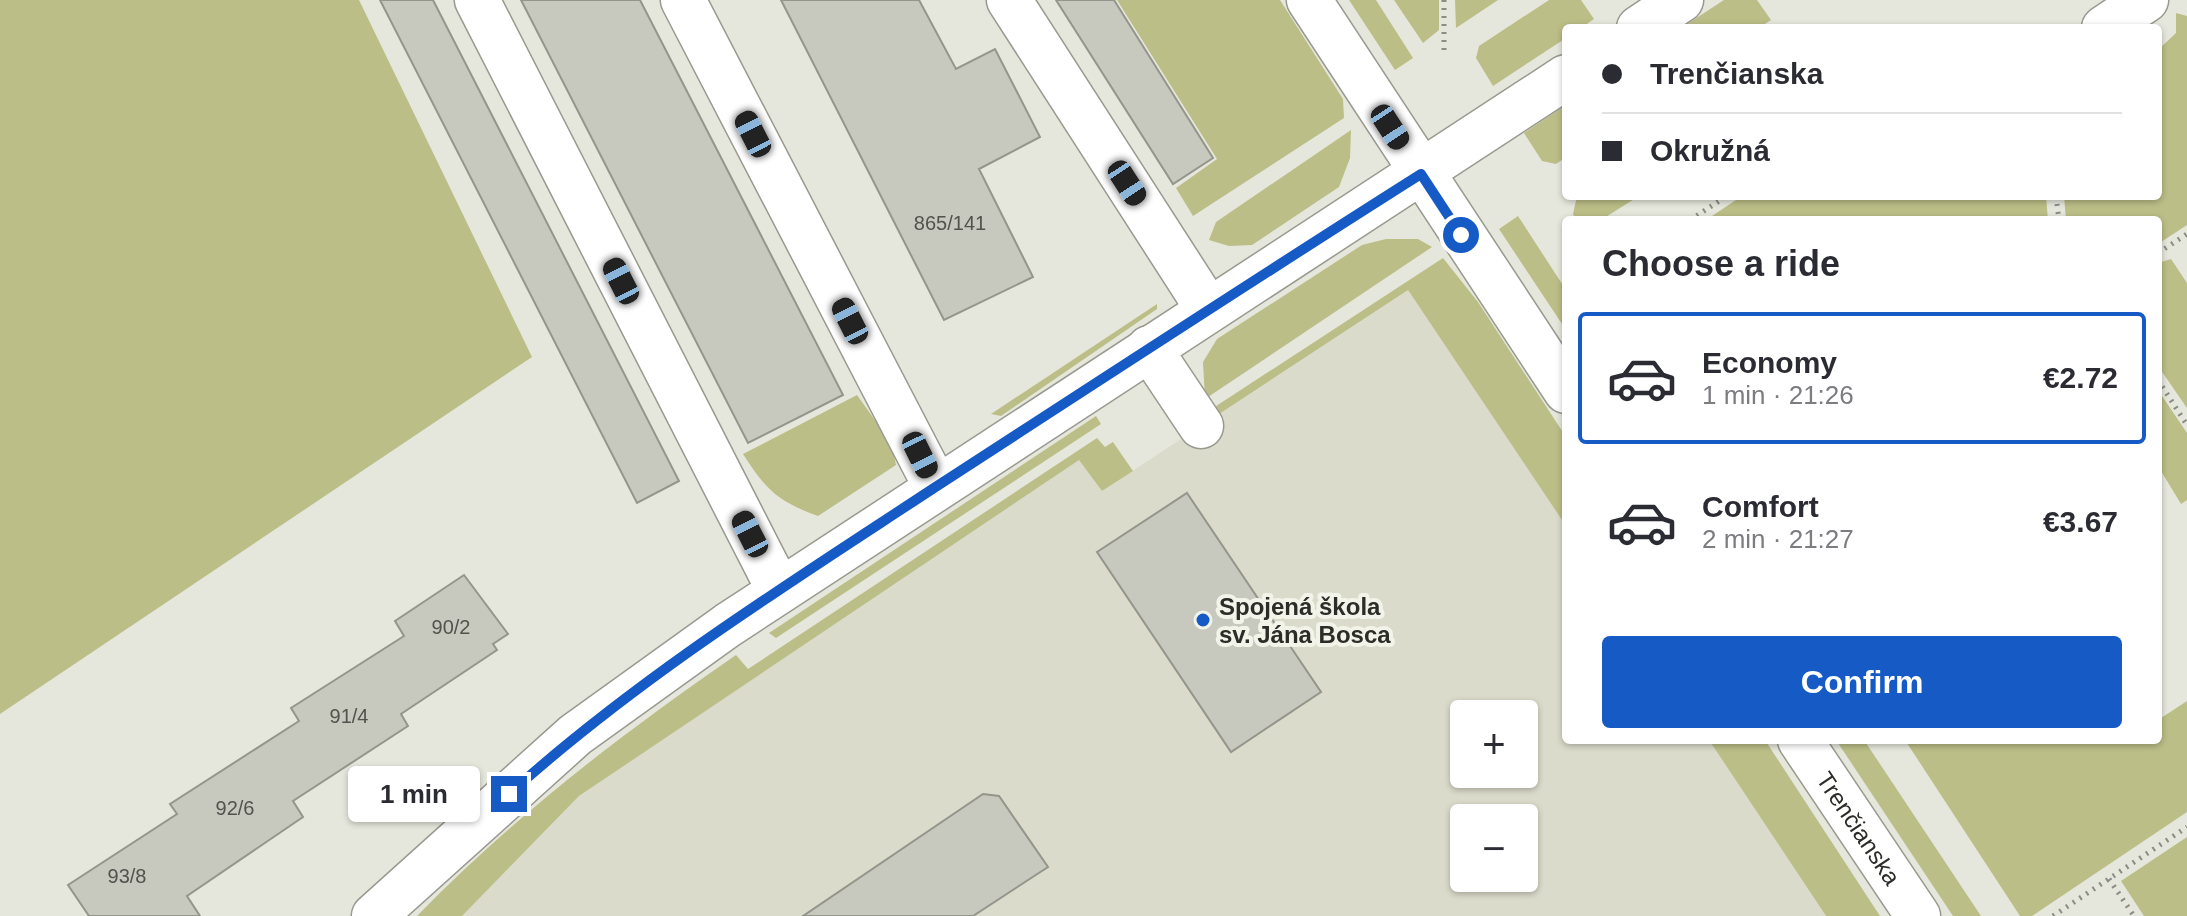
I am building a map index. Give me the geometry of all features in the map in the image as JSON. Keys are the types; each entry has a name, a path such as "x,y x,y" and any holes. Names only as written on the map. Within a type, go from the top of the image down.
{"street":[{"path":"477,0 779,590"},
{"path":"683,0 936,487"},
{"path":"1009,0 1208,309"},
{"path":"1309,0 1562,385"},
{"path":"1645,24 1681,0"},
{"path":"2110,24 2146,0"},
{"path":"374,916 575,735 779,590 1562,80"},
{"path":"1149,348 1201,426"},
{"name":"Trenčianska","path":"1803,744 1918,916"}],"path":[{"path":"1444,0 1444,56"},
{"path":"1696,216 1721,200"},
{"path":"2162,250 2187,234"},
{"path":"2162,386 2187,425"},
{"path":"2053,916 2187,827"},
{"path":"2109,879 2134,916"}],"shaded area":[{"name":"Spojená škola sv. Jána Bosca","path":"1408,290 1562,520 1562,744 1712,744 1826,916 462,916 579,796 1080,459 1102,491"}],"green space":[{"path":"0,0 359,0 532,357 0,714"},
{"path":"1117,0 1280,0 1343,99 1344,118 1193,216 1176,188 1217,159"},
{"path":"1349,0 1376,0 1413,58 1395,70"},
{"path":"1394,0 1439,0 1439,30 1423,43"},
{"path":"1455,0 1498,0 1456,28"},
{"path":"1549,0 1581,0 1594,19 1587,24 1562,24 1562,41 1493,86 1476,58 1479,46"},
{"path":"1724,0 1757,0 1771,20 1765,24 1687,24"},
{"path":"2176,13 2187,16 2187,225 2162,241 2162,216 2066,216 2064,200 2162,200 2162,46 2176,33"},
{"path":"1562,108 1562,160 1556,164 1542,161 1524,133"},
{"path":"1351,130 1350,158 1339,187 1252,245 1229,246 1209,240 1216,222"},
{"path":"1576,200 1633,200 1607,216 1573,214"},
{"path":"1736,200 2046,200 2048,216 1712,216"},
{"path":"1518,216 1562,284 1562,324 1499,229"},
{"path":"1386,239 1418,239 1432,247 1205,399 1203,362 1217,339 1362,245"},
{"path":"1443,258 1478,302 1562,431 1562,520 1408,290 1210,420 1207,412"},
{"path":"2171,259 2187,283 2187,408 2162,372 2162,262"},
{"path":"1157,304 1157,309 1001,416 991,414"},
{"path":"857,395 892,444 896,465 818,516 783,500 759,477 743,454"},
{"path":"2162,396 2187,433 2187,500 2181,504 2162,473"},
{"path":"1096,416 1101,424 776,638 769,633"},
{"path":"1097,438 1105,447 1113,442 1133,471 1102,491 1079,460 579,796 462,916 417,916 531,810 610,746 693,685 736,655 748,669"},
{"path":"2187,701 2187,812 2032,916 2020,916 1908,744 2162,744 2162,717"},
{"path":"1712,744 1768,744 1880,916 1826,916"},
{"path":"1839,744 1867,744 1981,916 1953,916"},
{"path":"2187,837 2187,916 2144,916 2121,881"}],"building":[{"path":"380,0 433,0 679,481 637,503"},
{"path":"521,0 640,0 843,395 748,443"},
{"path":"781,0 919,0 956,69 995,49 1040,137 979,169 1033,277 944,320"},
{"path":"1056,0 1114,0 1213,158 1173,184"},
{"path":"1187,493 1321,692 1231,752 1097,552"},
{"path":"464,575 508,634 493,644 497,650 401,714 408,726 293,801 303,817 187,896 200,916 89,916 68,885 177,814 170,804 299,721 291,708 404,636 395,621"},
{"path":"983,794 999,796 1048,867 973,916 803,916"}],"place":[{"name":"Spojená škola sv. Jána Bosca","path":"1203,620"}],"route":[{"path":"509,794 575,735 779,590 1421,174 1461,235"}]}
